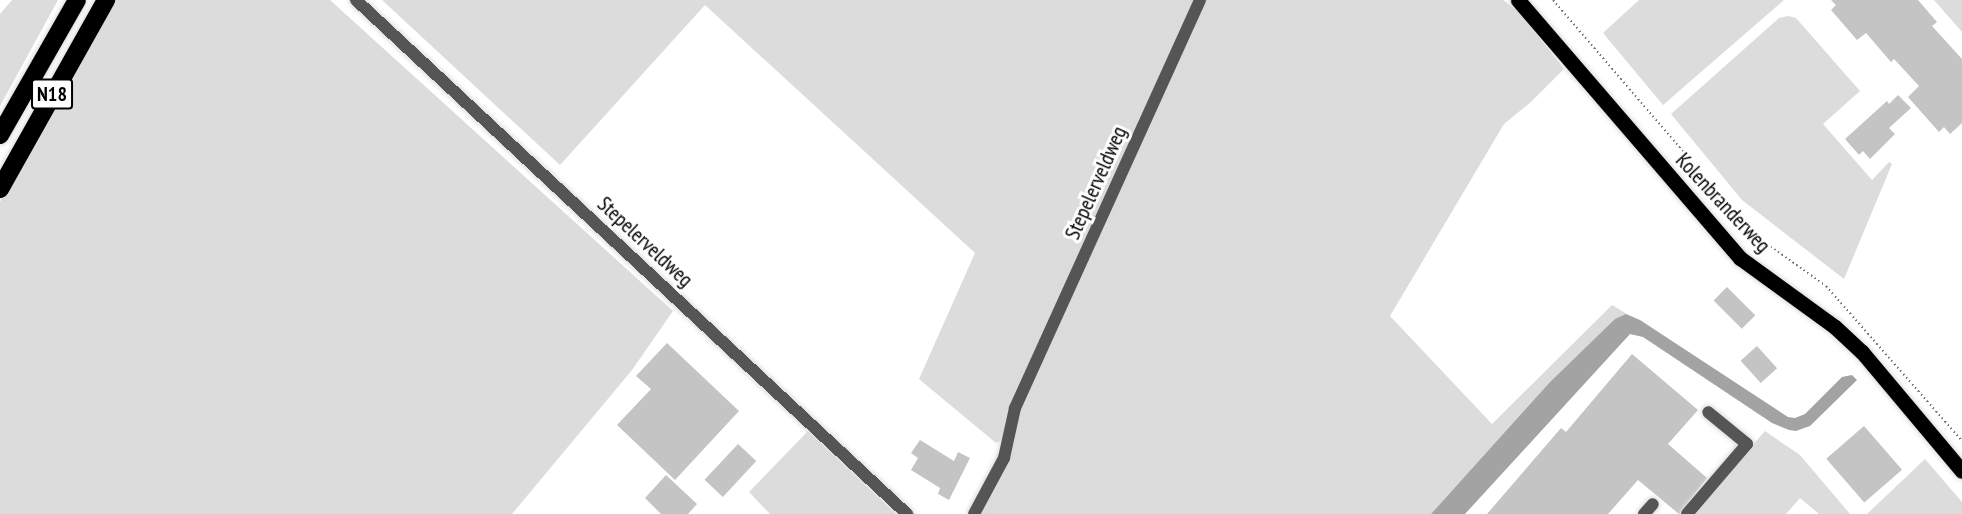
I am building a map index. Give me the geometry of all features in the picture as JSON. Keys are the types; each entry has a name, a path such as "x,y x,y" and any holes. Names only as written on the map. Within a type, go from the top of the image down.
{"highway":[{"name":"N18","path":"0,135 77,0"},
{"name":"N18","path":"0,189 106,0"}],"main road":[{"name":"Kolenbranderweg","path":"1518,0 1740,258 1835,327 1862,352 1962,471"}],"street":[{"name":"Stepelerveldweg","path":"356,0 907,514"},
{"name":"Stepelerveldweg","path":"974,514 1004,458 1015,408 1200,0"},
{"path":"1687,514 1748,444 1708,412"}],"path":[{"name":"Kolenbranderweg","path":"1553,0 1756,236 1826,286 1962,441"}],"shaded area":[{"path":"12,0 58,0 0,106 0,14"},
{"path":"114,0 330,0 673,311 632,370 512,514 0,514 0,202"},
{"path":"382,0 1194,0 1012,402 1002,440 996,443 919,379 975,253 705,5 560,165"},
{"path":"1205,0 1503,0 1519,12 1564,69 1531,102 1504,124 1390,316 1492,424 1612,305 1627,314 1604,330 1550,382 1431,514 981,514 1012,451 1022,405"},
{"path":"1639,0 1784,0 1663,105 1603,33"},
{"path":"1934,0 1962,0 1962,32"},
{"path":"1788,16 1796,18 1860,91 1823,124 1872,180 1889,162 1892,164 1844,279 1742,200 1671,114 1779,18"},
{"path":"1626,314 1640,320 1788,417 1795,418 1805,414 1842,377 1852,375 1857,380 1810,426 1796,431 1789,430 1772,423 1643,337 1630,334 1465,514 1431,514 1550,382 1615,319"},
{"path":"808,431 896,514 770,514 749,492"},
{"path":"1765,431 1800,455 1850,514 1819,514 1800,498 1786,514 1693,514"},
{"path":"1925,459 1962,502 1962,514 1867,514"}],"building":[{"path":"1831,0 1918,0 1937,22 1932,26 1962,59 1962,123 1950,134 1944,127 1939,132 1908,97 1919,86 1894,59 1891,62 1866,33 1857,40 1831,10 1836,5"},
{"path":"1898,95 1911,108 1889,128 1895,134 1870,159 1863,151 1859,155 1845,139 1887,101 1889,104"},
{"path":"1727,287 1755,315 1742,329 1714,300"},
{"path":"667,343 739,411 675,480 617,425 651,389 636,376"},
{"path":"1757,346 1777,368 1761,383 1741,361"},
{"path":"1632,354 1698,410 1668,444 1707,478 1679,514 1638,480 1608,514 1487,514 1561,428 1566,432"},
{"path":"1864,426 1902,470 1864,503 1826,459"},
{"path":"920,440 954,461 958,452 970,458 949,500 938,494 940,488 911,470 918,458 911,453"},
{"path":"738,444 756,461 723,497 705,480"},
{"path":"666,475 697,504 688,514 661,514 645,498"}]}
